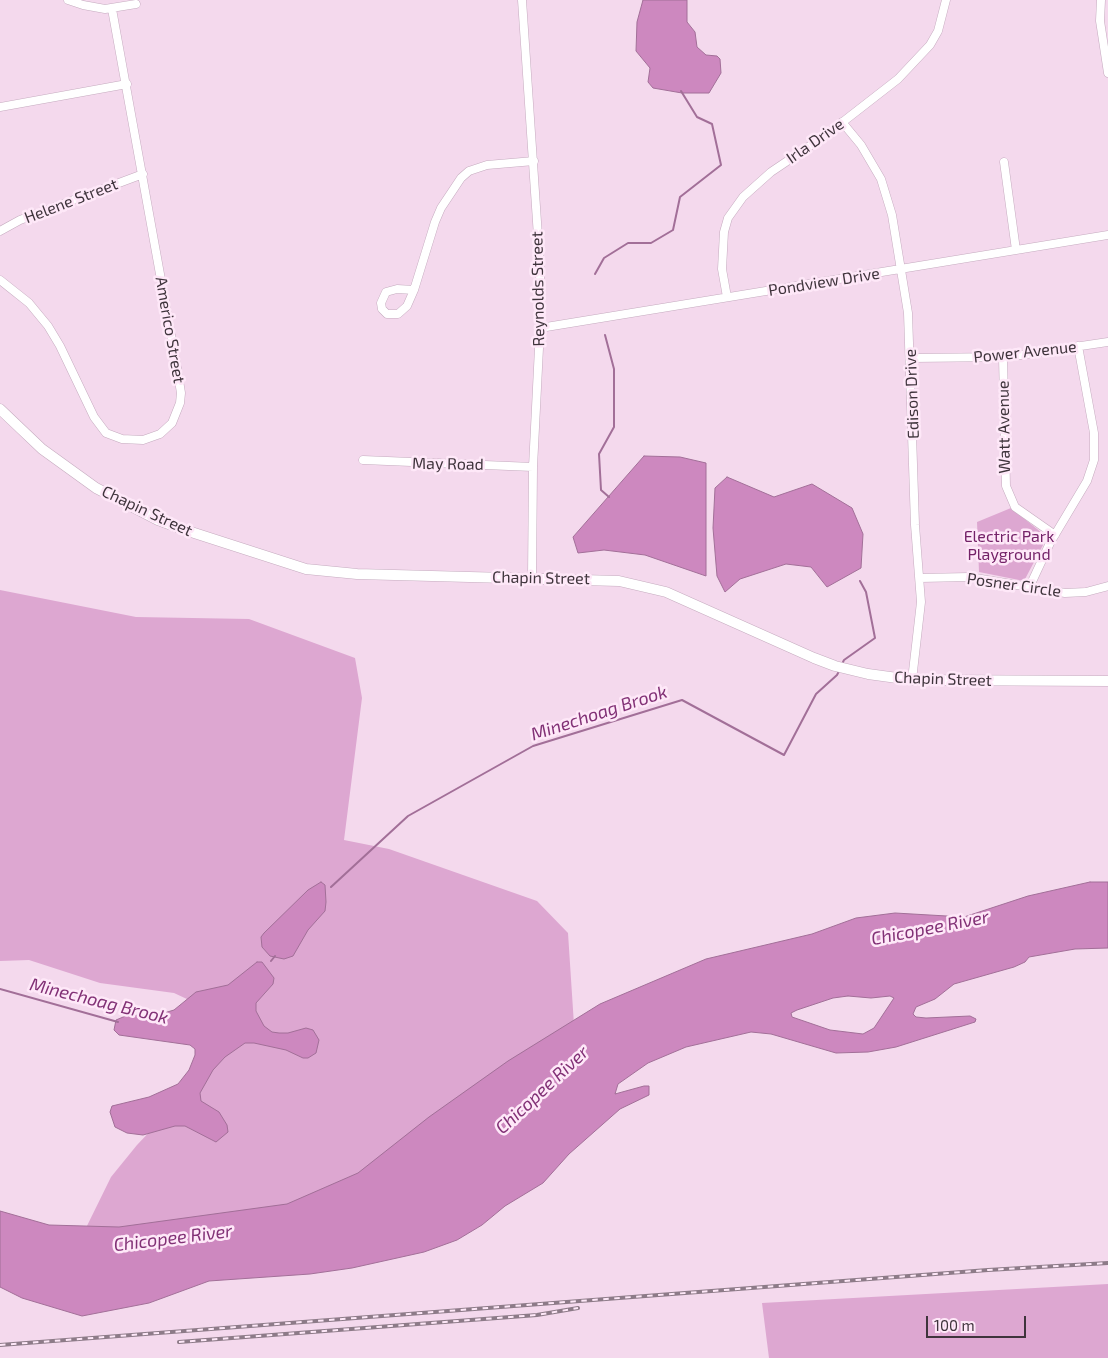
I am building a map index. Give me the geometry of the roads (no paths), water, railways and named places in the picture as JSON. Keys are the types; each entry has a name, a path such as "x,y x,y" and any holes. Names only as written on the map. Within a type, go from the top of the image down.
{"main road":[{"name":"Chapin Street","path":"0,409 42,449 96,488 158,520 266,558 306,569 357,574 596,579 650,587 696,604 840,668 912,680 1108,682"}],"street":[{"path":"68,0 83,5 112,9 136,4"},
{"name":"Reynolds Street","path":"522,0 540,266 540,328 534,467 532,578"},
{"name":"Irla Drive","path":"727,297 722,269 722,249 724,232 734,208 751,188 898,79 930,45 941,22 946,0"},
{"path":"1101,0 1100,21 1108,73"},
{"name":"Americo Street","path":"0,280 29,303 48,326 60,346 94,417 106,433 114,437 133,440 152,438 160,434 172,423 180,403 181,393 112,9"},
{"path":"0,106 127,84"},
{"name":"Edison Drive","path":"842,122 861,145 881,178 892,214 908,313 911,358 914,526 920,578 919,627 912,680"},
{"path":"414,290 397,289 386,292 381,303 382,309 387,314 398,314 407,306 414,290 435,222 441,208 461,178 469,171 487,165 534,161"},
{"path":"1004,162 1016,250"},
{"name":"Helene Street","path":"0,230 20,220 143,174"},
{"name":"Pondview Drive","path":"540,328 1108,235"},
{"name":"Power Avenue","path":"911,358 1003,357 1108,342"},
{"path":"1030,588 1055,535 1087,481 1095,451 1092,415 1078,346"},
{"name":"Watt Avenue","path":"1003,357 1006,486 1015,507 1055,535"},
{"name":"May Road","path":"362,460 534,467"},
{"name":"Posner Circle","path":"920,578 969,578 1071,593 1108,586"}],"water":[{"path":"643,0 687,0 687,22 695,32 697,47 706,55 717,56 720,59 721,73 709,93 682,93 653,88 648,82 650,68 636,51 637,22"},
{"path":"644,456 680,457 706,463 706,576 645,555 604,550 578,553 573,537"},
{"path":"727,477 774,497 812,484 852,508 863,534 861,568 827,587 811,567 786,564 740,579 725,592 717,576 713,528 715,488"},
{"path":"321,882 325,885 325,911 308,930 293,956 284,959 270,956 262,947 261,937 308,890"},
{"name":"Chicopee River","path":"1090,882 1108,882 1108,948 1075,949 1029,957 1025,962 1014,967 954,984 935,999 916,1007 913,1014 916,1017 926,1018 970,1016 976,1019 975,1022 896,1047 868,1052 836,1053 771,1034 751,1032 686,1047 648,1063 618,1084 615,1094 649,1086 649,1095 620,1109 569,1154 543,1183 505,1206 482,1225 457,1240 424,1252 352,1268 310,1274 209,1281 149,1303 82,1316 22,1298 0,1287 0,1211 49,1225 119,1227 287,1204 358,1173 429,1117 508,1061 600,1004 706,959 812,934 856,918 895,913 964,917 1028,896","holes":["848,996 871,998 890,996 894,998 874,1028 863,1034 830,1030 792,1017 791,1013 833,998"]},
{"path":"257,962 262,962 274,978 273,984 256,1003 256,1011 264,1026 272,1032 279,1033 288,1033 306,1028 313,1030 319,1040 316,1053 308,1058 303,1058 286,1050 254,1043 245,1043 225,1057 213,1070 200,1093 201,1101 219,1112 227,1125 228,1132 216,1142 185,1126 175,1126 143,1135 127,1133 115,1127 110,1112 112,1106 149,1097 178,1084 189,1070 195,1055 195,1049 190,1045 119,1035 114,1030 116,1020 128,1015 154,1016 174,1010 196,992 228,985"}],"waterway":[{"name":"Minechoag Brook","path":"595,274 604,258 628,243 651,243 673,230 680,197 721,165 712,124 697,117 681,91"},
{"name":"Minechoag Brook","path":"605,335 614,369 614,427 599,454 601,490 609,497"},
{"name":"Minechoag Brook","path":"842,664 844,660 875,638 866,592 860,581"},
{"name":"Minechoag Brook","path":"331,887 408,816 533,746 682,700 784,755 816,694 839,671"},
{"name":"Minechoag Brook","path":"271,961 275,956"},
{"name":"Minechoag Brook","path":"0,989 118,1022"}],"railway":[{"path":"0,1345 988,1270 1108,1263"},
{"path":"179,1342 537,1315 578,1308"}],"park label":[{"name":"Electric Park Playground","path":"1009,546"}]}
